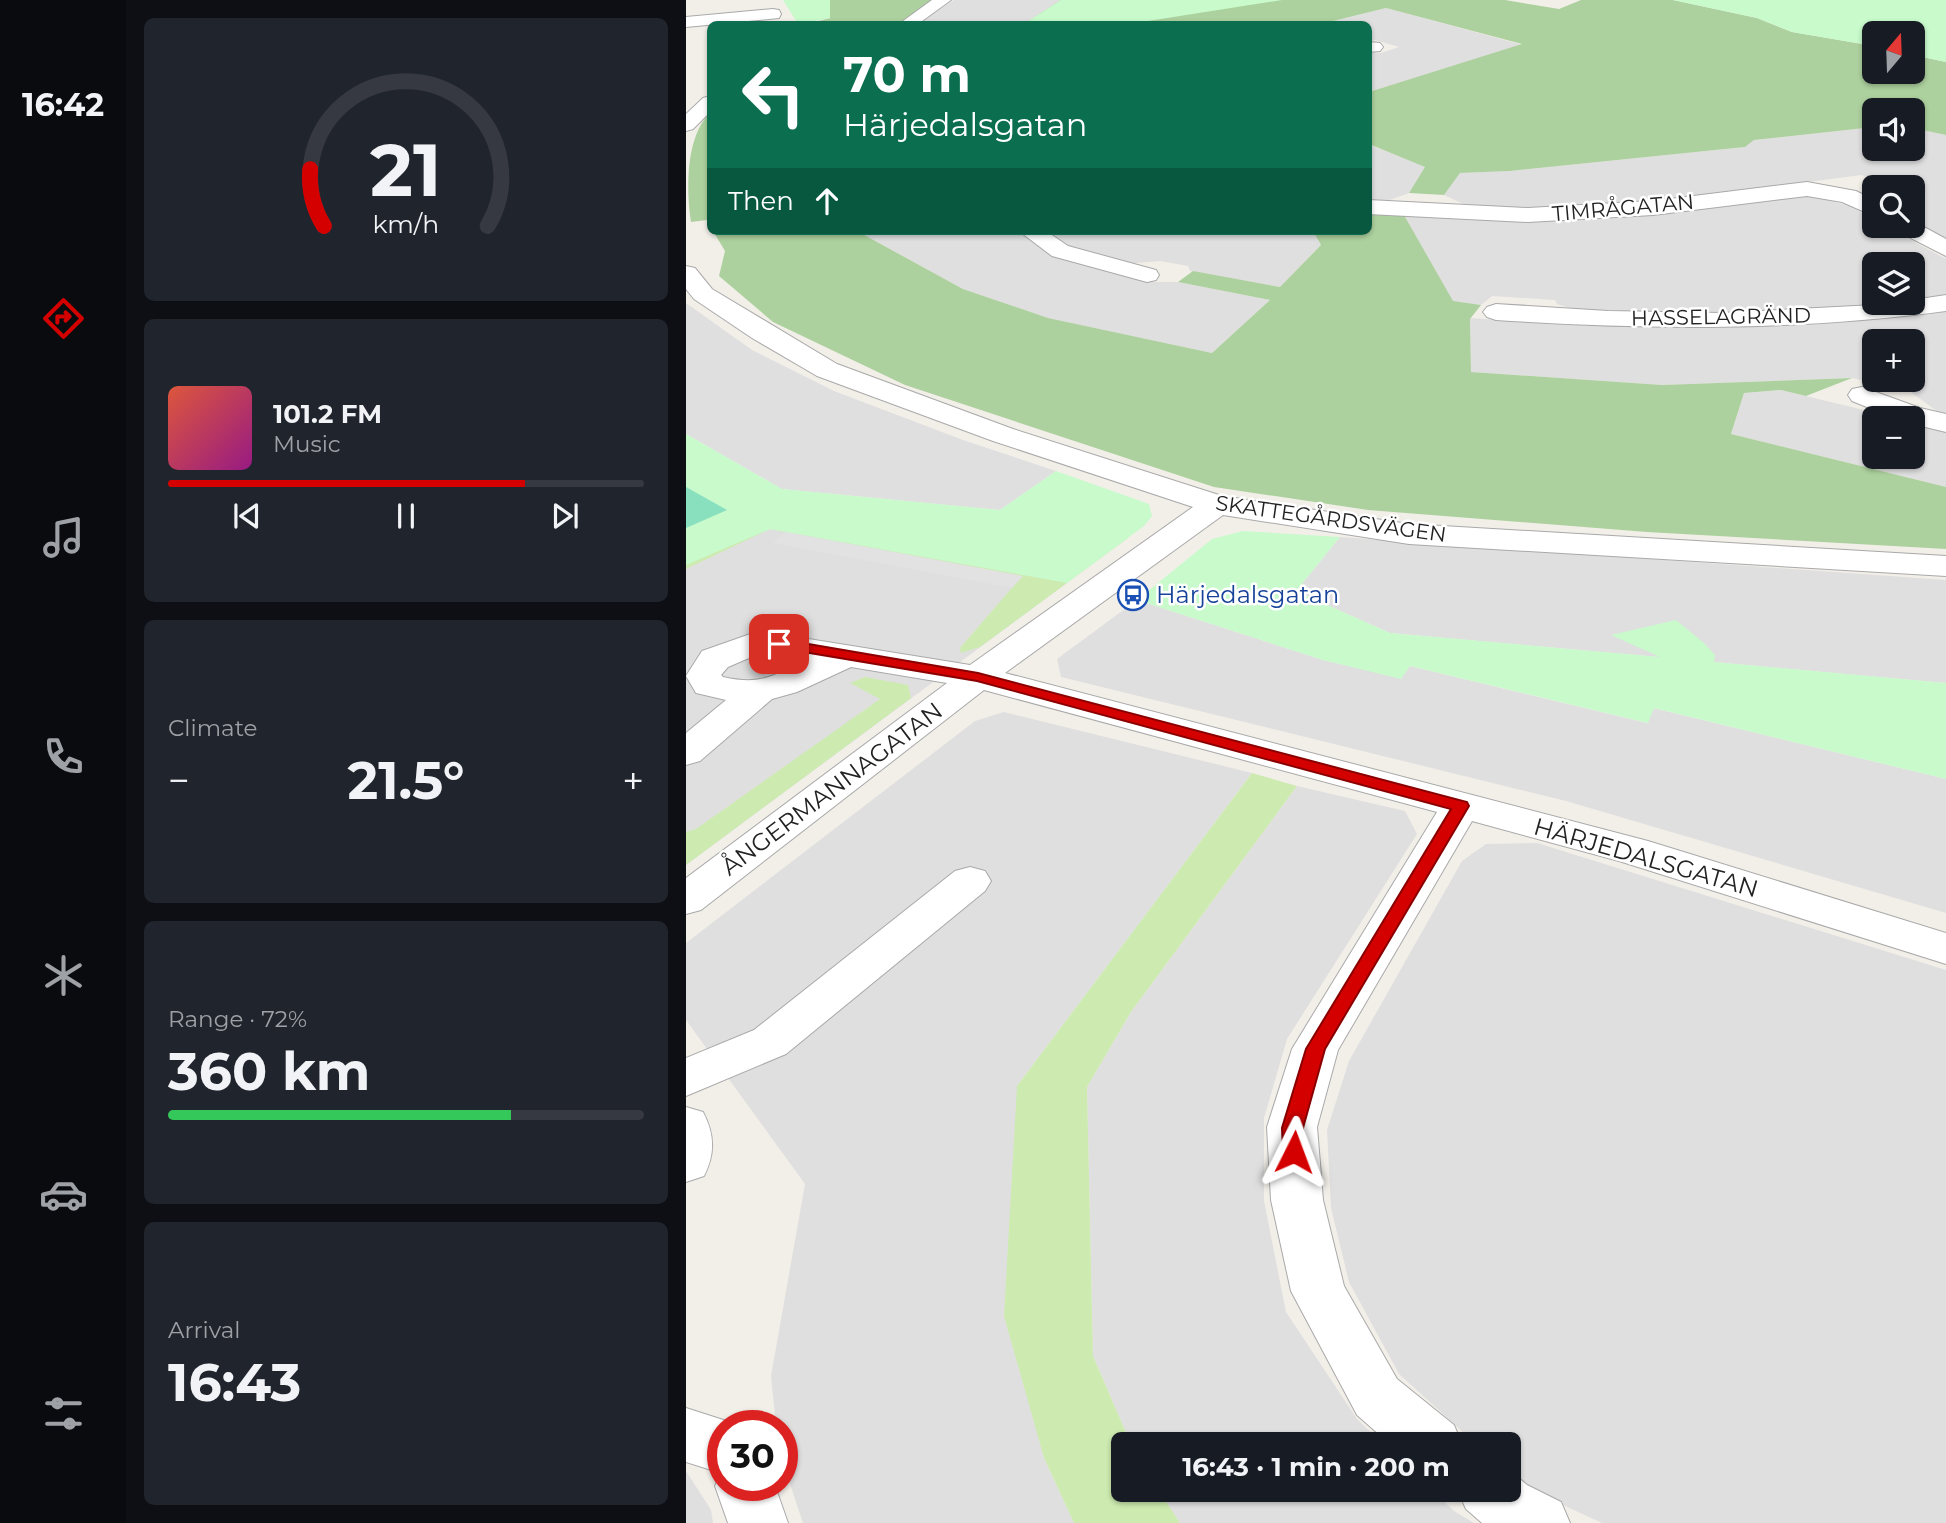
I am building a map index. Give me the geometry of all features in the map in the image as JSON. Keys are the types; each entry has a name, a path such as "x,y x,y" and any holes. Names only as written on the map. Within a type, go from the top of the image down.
{"street":[{"path":"912,21 943,0"},
{"path":"686,22 772,13"},
{"path":"686,125 700,104"},
{"name":"TIMRÅGATAN","path":"1372,207 1528,215 1653,208 1807,189 1848,196 1862,203"},
{"path":"1037,235 1060,251 1147,275"},
{"path":"1925,237 1946,249"},
{"name":"SKATTEGÅRDSVÄGEN","path":"686,273 703,294 827,370 1003,435 1216,505 1409,534 1946,566"},
{"name":"HASSELAGRÄND","path":"1496,312 1590,320 1697,321 1806,316 1946,303"},
{"path":"1862,395 1910,415 1946,424"},
{"name":"ÅNGERMANNAGATAN","path":"686,900 978,677 1216,505"},
{"name":"ÅNGERMANNAGATAN","path":"845,656 784,684 749,694 709,685 699,664 759,640 978,677"},
{"name":"HÄRJEDALSGATAN","path":"978,677 1633,850 1946,949"},
{"name":"ÅNGERMANNAGATAN","path":"686,753 760,691"},
{"path":"1419,1432 1377,1397 1318,1290 1297,1200 1292,1128 1315,1049 1461,806"},
{"path":"686,1078 770,1042 970,881"},
{"path":"686,1126 690,1151 686,1162"},
{"path":"686,1435 707,1441"},
{"path":"750,1501 758,1523"},
{"path":"1502,1502 1540,1523"}],"shaded area":[{"path":"954,0 1061,0 1029,21 922,21"},
{"path":"1386,8 1523,45 1372,91 1372,53 1399,47 1372,41 1372,21 1333,21"},
{"path":"1862,128 1862,161 1925,161 1925,131 1946,135 1946,239 1925,228 1925,175 1862,175 1649,202 1572,207 1472,208 1444,195 1460,173 1510,171 1745,147 1754,140"},
{"path":"1372,146 1426,167 1409,193 1382,203 1372,201"},
{"path":"1810,196 1850,206 1862,213 1862,238 1907,238 1946,259 1946,296 1925,299 1925,252 1862,252 1862,306 1693,315 1581,312 1557,304 1555,300 1492,296 1481,305 1453,302 1404,215"},
{"path":"864,235 1022,235 1056,254 1108,272 1270,300 1212,353 1047,318 963,289"},
{"path":"1053,235 1315,235 1321,245 1280,287 1190,271 1188,266 1160,261 1126,264 1067,245"},
{"path":"686,303 752,350 834,391 963,440 1056,471 1000,510 782,489 686,434"},
{"path":"1946,308 1946,414 1938,412 1911,392 1925,392 1925,329 1862,329 1862,380 1852,378 1662,385 1471,372 1470,318 1593,326 1697,327 1810,322 1878,315 1925,315 1925,310"},
{"path":"1781,390 1862,410 1862,466 1731,434 1744,393"},
{"path":"1925,425 1946,430 1946,487 1873,469 1925,469"},
{"path":"770,529 1067,583 686,865 686,565"},
{"path":"786,532 1023,576 1012,588 773,543"},
{"path":"1340,537 1946,580 1946,683 1390,633 1296,591"},
{"path":"1137,600 1323,660 1401,678 1410,666 1647,723 1653,708 1946,779 1946,913 1566,801 1061,677 1057,659"},
{"path":"1004,712 1252,773 1017,1086 1044,1458 1074,1523 803,1523 796,1501 798,1501 798,1410 774,1410 771,1376 805,1184 686,1020 686,943 975,721"},
{"path":"1297,786 1405,811 1417,834 1287,1039 1264,1118 1264,1201 1286,1312 1357,1419 1371,1432 1126,1432 1093,1356 1087,1087 1131,1012"},
{"path":"1537,843 1946,970 1946,1523 1602,1523 1521,1484 1521,1432 1463,1432 1399,1374 1349,1282 1331,1208 1327,1130 1349,1061 1462,861 1486,844"},
{"path":"686,1471 711,1510 713,1523 686,1523"},
{"path":"1166,1502 1445,1502 1474,1523 1180,1523"}],"green space":[{"path":"783,0 830,0 830,18 796,21"},
{"path":"830,0 934,0 903,21 819,21 830,18"},
{"path":"1061,0 1505,0 1559,9 1581,0 1673,0 1757,18 1792,32 1862,44 1862,84 1925,84 1925,58 1946,62 1946,135 1925,131 1925,98 1862,98 1862,128 1754,140 1745,147 1510,171 1460,173 1444,195 1409,193 1425,167 1372,145 1372,91 1522,44 1386,8 1333,21 1029,21"},
{"path":"1061,0 1282,0 1148,21 1029,21"},
{"path":"1673,0 1946,0 1946,62 1925,58 1925,21 1862,21 1862,44 1792,32 1757,18"},
{"path":"707,117 707,220 691,222 688,178 692,148"},
{"path":"1372,211 1404,215 1453,301 1481,305 1470,319 1471,372 1662,385 1852,378 1806,396 1781,390 1744,393 1731,434 1862,466 1862,469 1873,469 1946,487 1946,549 1647,532 1368,510 1214,487 905,385 773,322 719,276 725,251 715,235 864,235 963,289 1048,318 1212,353 1270,300 1178,282 1193,271 1280,287 1321,245 1315,235 1372,235"},
{"path":"686,434 782,489 1000,510 1056,471 1149,504 1152,516 1144,526 1067,583 770,529 686,565"},
{"path":"686,487 727,510 686,528"},
{"path":"770,512 1128,538 980,647 961,653 960,648 1022,576 770,529 686,569 686,547"},
{"path":"1243,531 1340,537 1296,591 1390,633 1660,657 1611,635 1676,620 1715,655 1714,662 1946,683 1946,779 1654,708 1648,723 1410,666 1401,679 1323,660 1137,600 1212,539"},
{"path":"865,677 908,685 911,698 686,865 686,832 696,829 880,699 850,683"},
{"path":"1252,773 1297,786 1131,1012 1087,1087 1093,1356 1126,1432 1111,1432 1111,1502 1166,1502 1180,1523 1074,1523 1044,1458 1004,1316 1017,1086"}],"place":[{"name":"Härjedalsgatan","path":"1133,595"}],"route":[{"path":"779,644 978,677 1461,806 1315,1049 1292,1128 1294,1152"}]}
